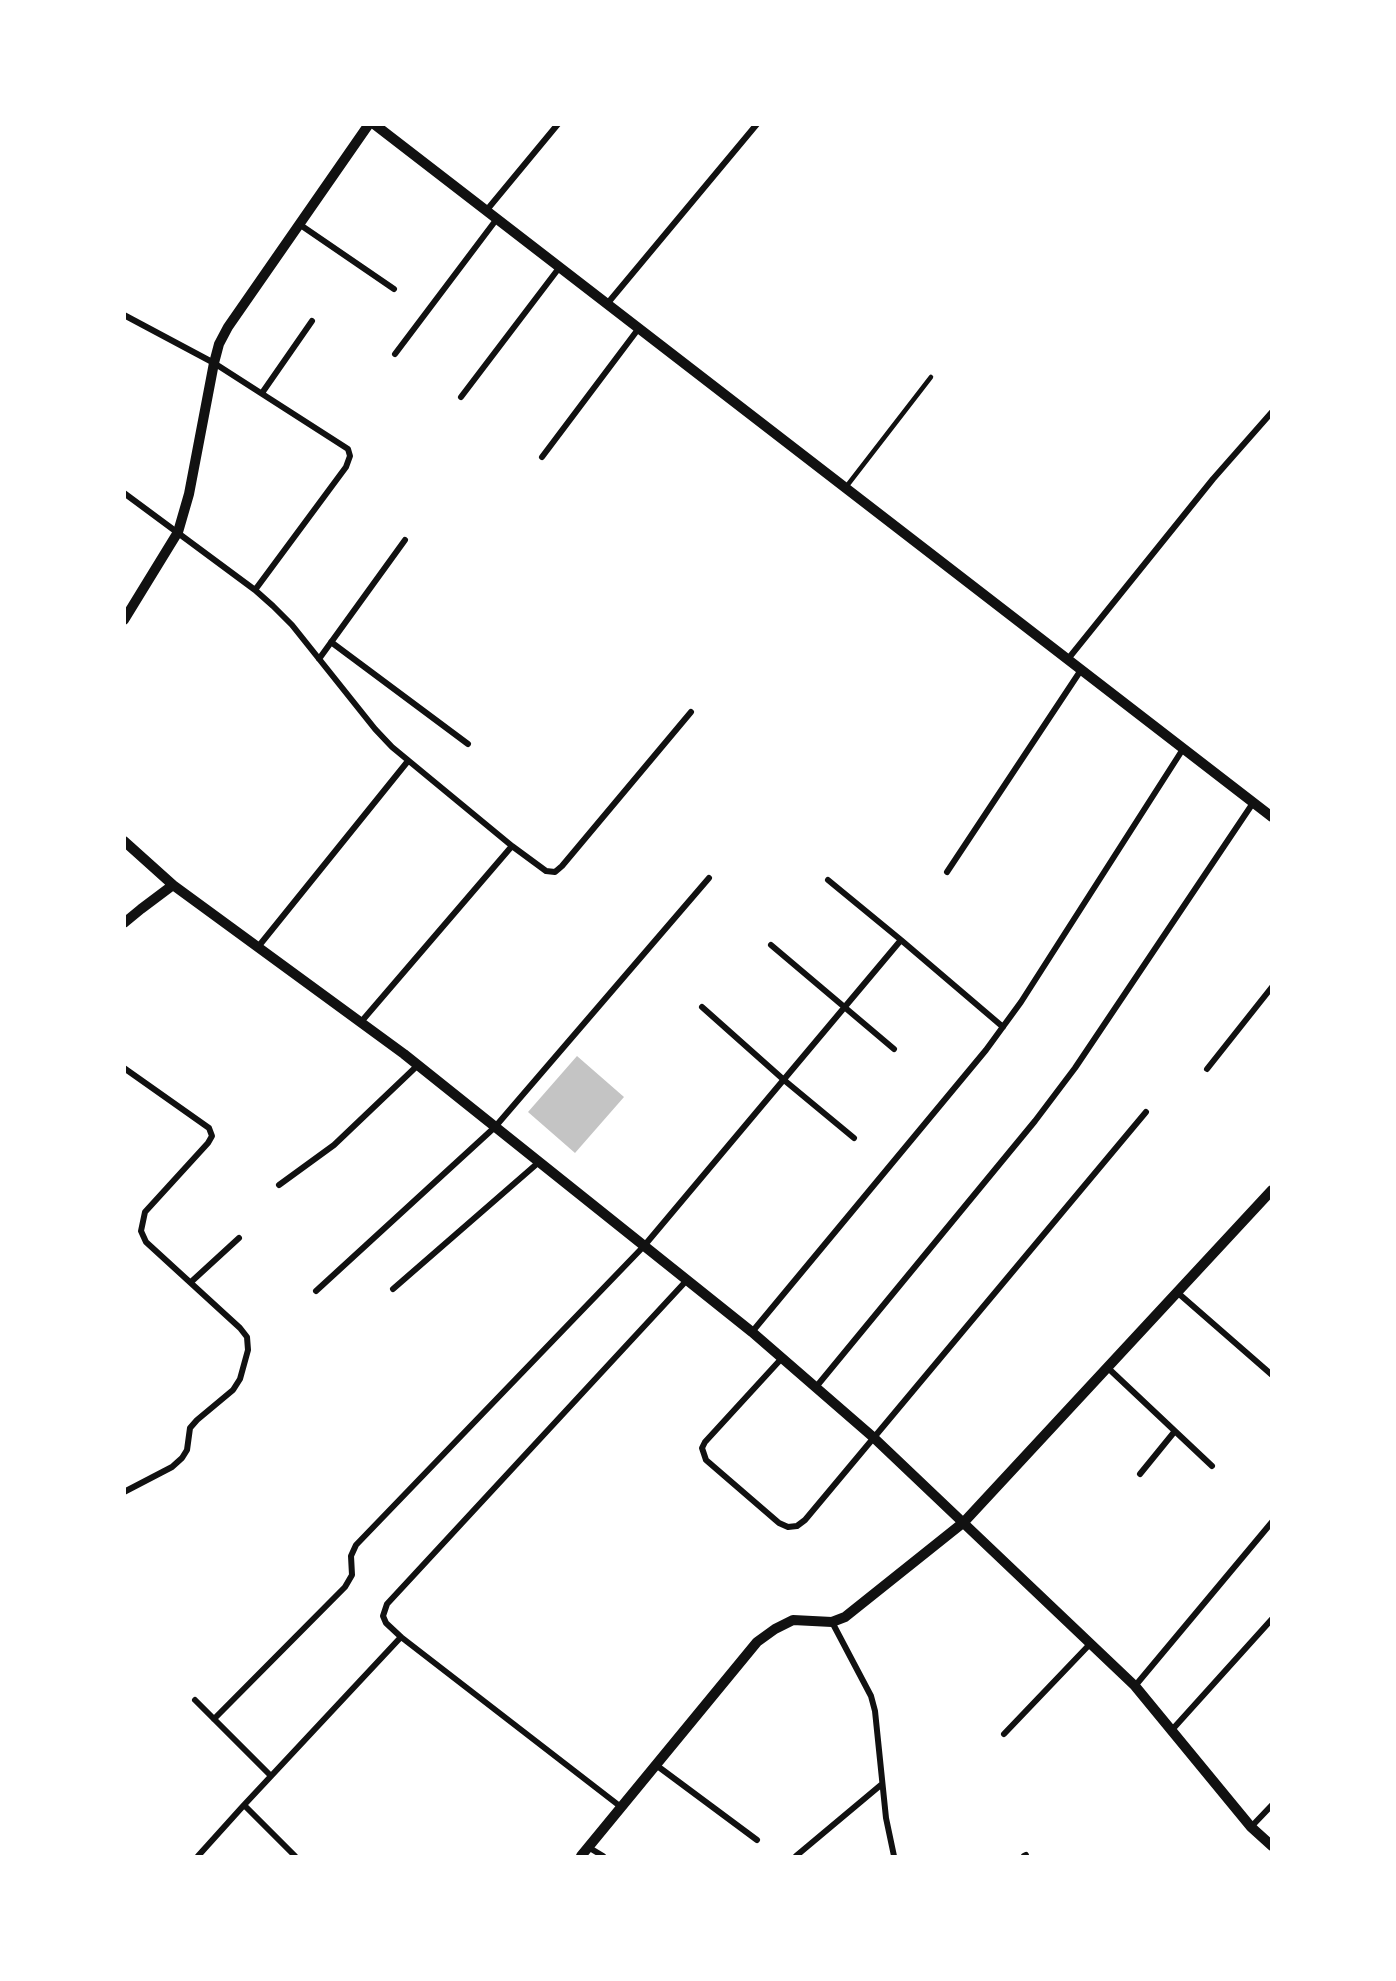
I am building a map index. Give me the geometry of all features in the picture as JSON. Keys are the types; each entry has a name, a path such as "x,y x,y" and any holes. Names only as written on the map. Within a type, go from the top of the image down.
{"street":[{"path":"124,620 178,532 189,494 219,344 228,327 369,124"},
{"path":"374,124 485,212 639,328 1272,817"},
{"path":"485,212 558,124"},
{"path":"607,304 758,124"},
{"path":"394,354 496,220"},
{"path":"299,224 394,289"},
{"path":"460,397 559,268"},
{"path":"124,315 214,363 348,449 350,456 346,467 255,590"},
{"path":"262,393 312,321"},
{"path":"542,457 639,328"},
{"path":"1068,659 1213,478 1272,412"},
{"path":"124,493 255,590 292,626 375,729 408,761 546,871 555,872 562,867 692,712"},
{"path":"319,659 405,540"},
{"path":"331,642 468,744"},
{"path":"947,872 1081,670"},
{"path":"752,1332 986,1050 1021,1002 1183,749"},
{"path":"258,947 408,761"},
{"path":"816,1387 1035,1121 1068,1077 1253,803"},
{"path":"124,841 173,885 418,1065 752,1332 816,1387 964,1522 1135,1686 1251,1827 1272,1846"},
{"path":"361,1022 512,846"},
{"path":"316,1291 495,1127 708,878"},
{"path":"828,880 1003,1027"},
{"path":"124,923 173,885"},
{"path":"214,1719 345,1587 352,1575 351,1556 356,1545 644,1246 901,940"},
{"path":"771,945 894,1049"},
{"path":"1207,1069 1272,987"},
{"path":"702,1007 854,1138"},
{"path":"279,1185 334,1145 418,1065"},
{"path":"124,1068 209,1128 212,1136 208,1143 145,1212 141,1231 146,1242 240,1328 247,1337 248,1350 240,1379 233,1390 190,1428 187,1450 182,1458 172,1467 124,1492"},
{"path":"782,1358 702,1448 706,1460 779,1523 788,1527 797,1526 804,1520 1146,1112"},
{"path":"393,1289 538,1162"},
{"path":"581,1857 757,1642 793,1620 832,1622 845,1617 964,1522 1272,1190"},
{"path":"190,1282 239,1238"},
{"path":"621,1807 401,1637 386,1623 383,1616 387,1604 687,1280"},
{"path":"1178,1293 1272,1375"},
{"path":"1108,1368 1212,1466"},
{"path":"1140,1474 1175,1431"},
{"path":"1135,1686 1272,1522"},
{"path":"1171,1731 1272,1619"},
{"path":"832,1622 871,1696 886,1818 894,1857"},
{"path":"198,1857 270,1775 401,1637"},
{"path":"1004,1734 1090,1644"},
{"path":"195,1700 270,1775"},
{"path":"656,1765 757,1840"},
{"path":"796,1856 882,1784"},
{"path":"244,1805 295,1857"},
{"path":"1251,1827 1272,1805"},
{"path":"588,1847 603,1857"}],"lane":[{"path":"845,488 931,377"}],"building":[{"path":"577,1056 624,1097 575,1153 528,1112"}]}
